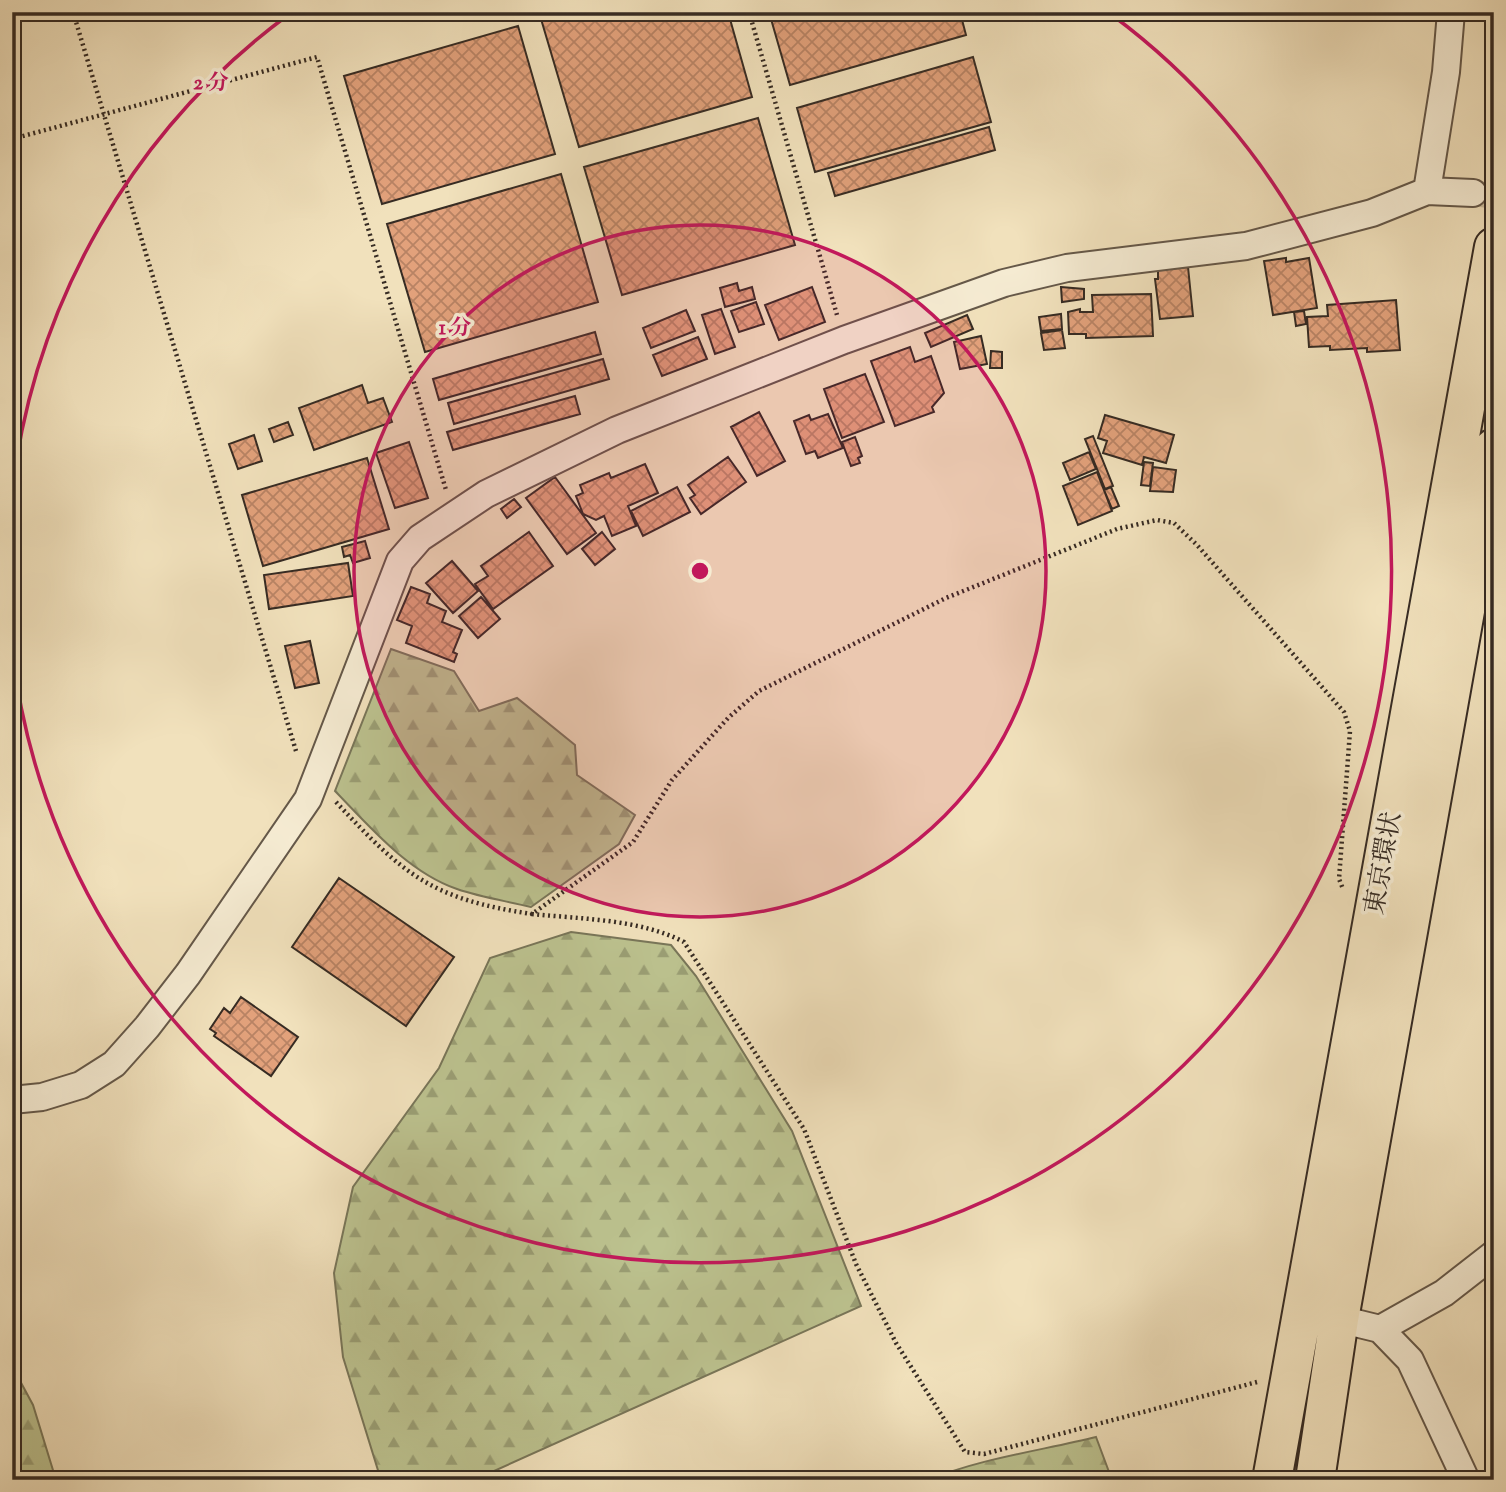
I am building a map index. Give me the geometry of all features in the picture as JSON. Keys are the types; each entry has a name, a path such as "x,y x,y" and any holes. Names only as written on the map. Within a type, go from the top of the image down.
{"highway":[{"name":"東京環状","path":"1272,1480 1494,247"},
{"name":"東京環状","path":"1315,1480 1339,1319 1494,448"},
{"path":"1373,913 1408,930"},
{"path":"1291,1379 1329,1389"}],"street":[{"path":"1427,191 1451,12"},
{"path":"12,1100 42,1097 81,1085 114,1063 148,1027 308,799 383,598 400,561 420,538 453,515 530,470 617,430 844,340 1004,283 1067,268 1246,246 1372,213 1427,191 1473,193"},
{"path":"1380,1329 1444,1293 1494,1254"},
{"path":"1339,1319 1380,1329 1410,1360 1466,1480"}],"path":[{"path":"73,12 298,758 316,779 403,869 440,892 485,907 617,924 668,934 684,942 804,1129 856,1264 896,1343 965,1452 984,1454 1277,1376 1291,1379"},
{"path":"749,12 844,340"},
{"path":"12,139 317,57 453,515"},
{"path":"532,914 633,842 672,780 728,718 759,691 946,598 1081,543 1157,520 1174,523 1197,545 1344,712 1350,731 1339,879 1345,894 1373,913"},
{"path":"43,1473 44,1480"}],"green space":[{"path":"391,649 454,671 479,711 517,698 575,745 577,775 635,815 619,844 531,907 457,889 422,872 406,860 335,791"},
{"path":"571,932 671,945 696,976 792,1131 861,1306 474,1480 381,1480 343,1357 334,1273 353,1187 439,1068 490,958"},
{"path":"12,1366 33,1405 56,1480 12,1480"},
{"path":"1096,1437 1112,1480 929,1480 989,1461"}],"building":[{"path":"566,12 728,12 752,97 579,147 541,19"},
{"path":"769,12 960,12 966,35 790,85"},
{"path":"518,26 555,154 382,204 344,76"},
{"path":"973,57 991,122 815,172 797,108"},
{"path":"758,118 795,245 622,295 584,167"},
{"path":"989,127 995,150 835,196 828,173"},
{"path":"561,174 598,302 425,352 387,224"},
{"path":"1286,258 1286,262 1309,258 1317,308 1273,315 1264,261"},
{"path":"1188,267 1193,316 1160,319 1155,279 1158,279 1158,270"},
{"path":"737,283 739,291 752,287 755,299 725,307 720,288"},
{"path":"812,287 825,322 779,340 765,305"},
{"path":"1061,287 1084,289 1084,299 1062,302"},
{"path":"1151,294 1153,336 1086,338 1086,334 1069,334 1068,312 1080,309 1080,312 1093,312 1092,295"},
{"path":"1396,300 1400,350 1367,352 1367,348 1330,350 1330,346 1309,347 1307,317 1328,316 1327,305"},
{"path":"756,302 764,324 739,332 731,311"},
{"path":"721,309 735,347 715,354 702,315"},
{"path":"686,310 695,331 651,348 643,328"},
{"path":"1304,311 1306,324 1296,326 1294,312"},
{"path":"1061,314 1062,329 1041,331 1039,317"},
{"path":"967,315 973,329 931,347 925,333"},
{"path":"1062,330 1065,348 1044,350 1041,333"},
{"path":"595,332 601,354 439,400 433,379"},
{"path":"981,336 987,364 960,369 954,342"},
{"path":"698,337 707,359 662,376 653,355"},
{"path":"910,347 915,362 931,356 944,393 932,407 934,412 895,426 871,361"},
{"path":"991,351 1002,352 1002,368 990,368"},
{"path":"603,359 609,379 454,424 448,403"},
{"path":"865,374 884,422 842,438 824,389"},
{"path":"362,385 368,403 383,398 392,422 314,450 299,408"},
{"path":"575,396 580,414 453,450 447,432"},
{"path":"759,412 785,461 757,476 731,427"},
{"path":"828,414 843,448 818,458 815,451 806,454 794,421 809,415 811,420"},
{"path":"1105,415 1174,435 1166,463 1144,457 1142,465 1103,453 1107,441 1098,438"},
{"path":"288,422 293,435 274,442 269,429"},
{"path":"254,435 262,461 238,469 229,444"},
{"path":"1093,436 1113,486 1105,489 1085,439"},
{"path":"855,437 862,456 858,458 860,463 851,466 842,442"},
{"path":"409,442 428,498 395,508 376,453"},
{"path":"1089,452 1096,469 1070,480 1063,463"},
{"path":"728,457 746,482 701,514 690,498 695,495 688,485"},
{"path":"367,458 389,529 263,566 242,495"},
{"path":"1144,462 1153,463 1150,486 1141,485"},
{"path":"645,464 658,493 628,506 636,526 612,536 604,516 596,520 583,514 576,496 583,493 580,485 609,473 611,478"},
{"path":"1153,467 1176,470 1173,492 1150,491"},
{"path":"1097,472 1112,511 1078,525 1063,486"},
{"path":"555,477 596,533 567,554 526,498"},
{"path":"677,487 690,512 643,536 631,511"},
{"path":"1111,487 1119,506 1112,509 1104,490"},
{"path":"514,499 521,507 507,518 501,509"},
{"path":"529,532 553,566 493,609 475,584 488,576 481,566"},
{"path":"602,532 615,549 595,565 582,549"},
{"path":"365,541 370,558 353,563 350,555 344,557 342,547"},
{"path":"452,561 478,591 453,613 426,583"},
{"path":"348,563 353,596 269,609 264,575"},
{"path":"411,587 430,594 427,603 446,611 442,622 462,630 453,652 457,654 454,662 406,643 412,626 397,620"},
{"path":"481,597 500,619 478,638 459,616"},
{"path":"310,641 319,683 295,688 285,646"},
{"path":"339,878 454,957 406,1026 292,947"},
{"path":"241,997 298,1037 271,1076 214,1036 216,1033 210,1029 224,1008 230,1013"}],"tunnel":[{"path":"1473,193 1494,196"}]}
